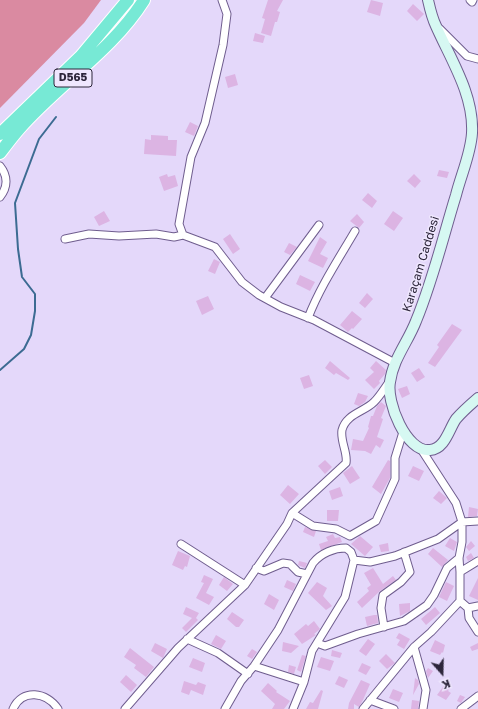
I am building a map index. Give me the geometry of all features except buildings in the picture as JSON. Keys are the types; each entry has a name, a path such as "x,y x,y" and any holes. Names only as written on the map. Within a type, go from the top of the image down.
{"highway":[{"name":"D565","path":"0,134 81,56 128,0"},
{"name":"D565","path":"0,153 19,129 96,56 136,14 144,0"}],"street":[{"path":"183,235 179,224 191,157 205,124 222,45 227,14 222,0"},
{"name":"Karaçam Caddesi","path":"421,449 403,432 395,417 389,398 389,382 395,363 413,330 426,297 472,134 470,104 452,59 435,25 428,0"},
{"path":"435,25 467,56 478,59"},
{"path":"0,166 4,172 6,182 4,192 0,197"},
{"path":"265,298 319,225"},
{"path":"308,318 331,271 355,231"},
{"path":"66,239 89,234 119,236 156,234 174,237 183,235 214,247 242,282 265,298 308,318 395,363"},
{"path":"126,709 178,648 245,585 287,524 292,513 346,464 342,431 345,423 357,411 365,409 374,402 389,382"},
{"path":"421,449 430,450 439,447 444,442 457,418 478,398"},
{"path":"341,548 350,536 376,521 395,479 395,458 403,432"},
{"path":"363,709 414,647 431,632 460,601 459,558 462,542 462,522 456,503 421,449"},
{"path":"292,513 313,526 336,529 350,536"},
{"path":"354,560 370,562 404,552 438,540 462,522 478,521"},
{"path":"180,544 245,585"},
{"path":"225,709 241,681 254,666 278,630 307,574 319,556 341,548 346,548 354,560 345,597 312,651 304,682 293,709"},
{"path":"384,626 381,608 383,594 400,582 410,572 404,552"},
{"path":"317,643 325,646 384,626 404,621 427,605 434,595 446,568 459,558"},
{"path":"460,572 478,561"},
{"path":"256,568 264,571 283,563 290,564 298,572 307,574"},
{"path":"460,601 468,608 469,618 478,632"},
{"path":"468,608 478,606"},
{"path":"187,639 218,653 248,674"},
{"path":"414,647 426,690 423,709"},
{"path":"254,666 304,682"},
{"path":"13,709 17,701 22,696 31,695 48,699 58,709"},
{"path":"461,709 478,696"},
{"path":"370,700 394,709"}],"shaded area":[{"path":"0,0 101,0 84,23 0,108"}],"waterway":[{"path":"0,370 24,349 31,335 35,311 35,294 22,277 18,249 15,203 39,139 56,117"}]}
